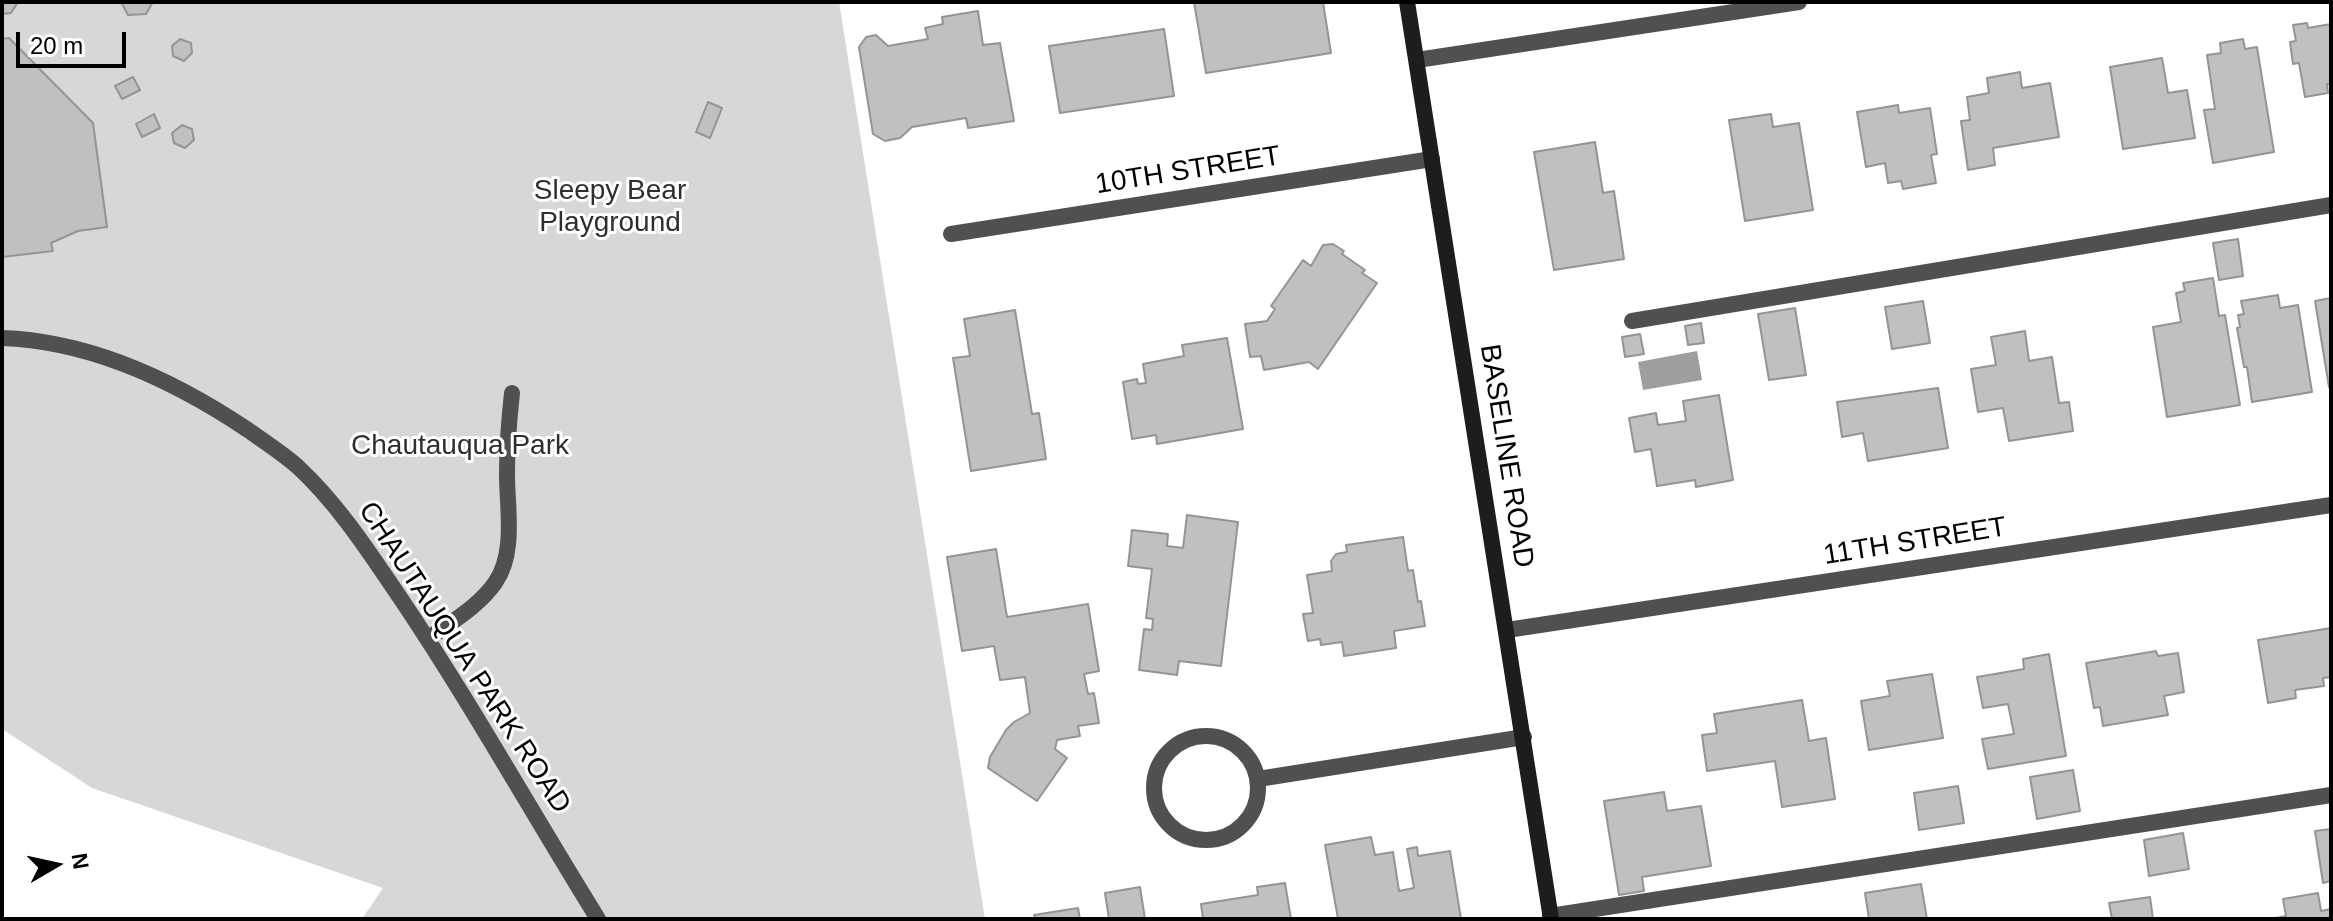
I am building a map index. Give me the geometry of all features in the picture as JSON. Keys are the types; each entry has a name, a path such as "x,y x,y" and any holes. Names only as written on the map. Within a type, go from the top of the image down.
{"street":[{"name":"BASELINE ROAD","path":"1407,2 1550,917"},
{"path":"1417,60 1799,2"},
{"name":"10TH STREET","path":"951,234 1432,159"},
{"path":"1632,321 2331,205"},
{"name":"CHAUTAUQUA PARK ROAD","path":"2,338 52,342 120,362 206,404 295,464 343,516 428,639 598,919"},
{"path":"428,639 480,600 496,581 505,563 512,393"},
{"name":"11TH STREET","path":"1507,630 2331,505"},
{"path":"1207,736 1224,739 1240,749 1251,762 1258,779 1256,804 1243,826 1230,835 1214,840 1197,840 1181,834 1168,824 1158,810 1154,794 1155,777 1162,760 1174,747 1190,738 1207,736"},
{"path":"1258,779 1524,737"},
{"path":"1550,917 2331,795"}],"green space":[{"name":"Chautauqua Park","path":"2,2 839,2 985,919 362,919 383,888 92,788 2,729"}],"shaded area":[{"path":"1697,351 1702,380 1643,390 1638,362"}],"building":[{"path":"2,2 18,2 11,13 2,14"},
{"path":"121,2 153,2 146,14 128,15"},
{"path":"1194,2 1323,2 1331,53 1206,73"},
{"path":"978,11 983,45 1000,43 1014,121 968,128 966,118 912,127 900,138 885,141 873,134 859,47 866,37 876,35 888,46 928,39 925,28 943,24 942,17"},
{"path":"2307,23 2308,28 2331,24 2331,84 2327,84 2328,93 2305,97 2299,63 2293,64 2290,42 2296,41 2293,25"},
{"path":"1164,29 1174,96 1060,113 1049,46"},
{"path":"9,38 93,123 107,227 78,231 51,243 53,251 2,257 2,39"},
{"path":"180,39 191,43 192,53 184,61 173,56 172,46"},
{"path":"2243,39 2245,49 2257,47 2274,152 2213,163 2204,110 2215,109 2207,55 2221,53 2220,43"},
{"path":"2162,58 2168,93 2187,90 2195,138 2123,149 2110,67"},
{"path":"2020,72 2022,88 2050,83 2059,137 1993,148 1995,165 1968,170 1961,121 1970,120 1967,97 1989,93 1987,78"},
{"path":"133,77 140,90 122,99 115,86"},
{"path":"708,102 722,108 710,138 696,132"},
{"path":"1898,105 1899,113 1930,108 1937,154 1931,155 1936,183 1903,189 1901,181 1888,183 1885,163 1866,167 1857,112"},
{"path":"154,114 160,128 142,137 136,124"},
{"path":"1771,114 1773,127 1799,123 1813,210 1745,221 1729,120"},
{"path":"182,125 192,129 194,140 185,148 174,143 172,133"},
{"path":"1595,142 1603,193 1614,191 1624,259 1554,270 1534,152"},
{"path":"2238,239 2243,276 2219,280 2213,243"},
{"path":"1333,244 1365,270 1362,273 1377,283 1318,369 1309,362 1264,370 1261,356 1250,357 1245,324 1267,321 1275,309 1271,306 1303,260 1311,266 1323,245"},
{"path":"2213,278 2219,316 2225,315 2240,405 2167,417 2153,327 2181,322 2176,293 2185,291 2183,283"},
{"path":"2278,295 2280,308 2298,305 2312,392 2252,402 2237,328 2240,327 2238,315 2244,314 2241,301"},
{"path":"2331,298 2331,386 2329,387 2315,301"},
{"path":"1923,301 1930,343 1892,349 1885,307"},
{"path":"1795,308 1806,375 1769,380 1758,314"},
{"path":"1015,310 1032,414 1039,413 1046,459 971,471 953,358 970,356 964,319"},
{"path":"1701,323 1704,343 1688,345 1685,326"},
{"path":"2025,331 2029,361 2052,357 2059,403 2069,402 2073,431 2009,441 2003,408 1978,412 1971,369 1996,365 1991,337"},
{"path":"1640,334 1644,354 1625,357 1622,337"},
{"path":"1227,338 1243,429 1157,444 1156,435 1132,439 1123,382 1137,379 1138,384 1146,383 1143,364 1184,356 1182,345"},
{"path":"1938,388 1948,448 1868,461 1863,433 1842,437 1837,402"},
{"path":"1719,395 1733,480 1696,487 1695,480 1657,486 1651,449 1635,452 1629,418 1656,413 1658,425 1686,421 1683,401"},
{"path":"1187,515 1238,522 1221,666 1179,661 1177,675 1139,670 1144,629 1152,630 1153,619 1146,618 1152,569 1128,566 1132,530 1168,534 1167,546 1183,548"},
{"path":"1403,537 1408,571 1413,570 1425,626 1394,631 1396,648 1344,656 1342,642 1321,645 1320,639 1308,641 1303,614 1313,613 1307,575 1332,571 1331,561 1336,554 1347,552 1346,545"},
{"path":"996,549 1007,617 1088,604 1099,671 1084,674 1088,694 1094,693 1099,723 1078,726 1080,736 1057,740 1055,749 1067,758 1037,801 988,768 990,757 1006,730 1030,713 1025,677 1000,680 994,646 962,651 947,557"},
{"path":"2331,628 2331,677 2323,678 2324,686 2295,690 2296,698 2268,703 2258,640"},
{"path":"2156,651 2158,656 2178,653 2184,692 2164,696 2168,715 2103,726 2100,707 2094,708 2086,663"},
{"path":"2049,654 2066,756 1988,769 1982,739 2014,734 2008,704 1983,708 1977,677 2024,669 2023,659"},
{"path":"1932,674 1943,738 1869,750 1861,701 1890,696 1887,681"},
{"path":"1802,700 1809,741 1826,738 1835,799 1782,807 1775,761 1707,771 1702,735 1717,733 1714,714"},
{"path":"2073,770 2080,811 2037,819 2030,777"},
{"path":"1958,786 1964,823 1919,830 1914,793"},
{"path":"1664,792 1667,811 1701,806 1711,866 1642,877 1644,891 1619,895 1604,801"},
{"path":"2331,829 2331,881 2323,883 2315,831"},
{"path":"2183,833 2189,869 2149,876 2144,840"},
{"path":"1371,837 1375,855 1393,852 1399,891 1414,888 1407,849 1417,847 1418,856 1450,851 1461,919 1338,919 1325,845"},
{"path":"1285,883 1291,919 1203,919 1201,904 1258,895 1257,887"},
{"path":"1921,884 1927,919 1869,919 1865,893"},
{"path":"1140,887 1145,919 1109,919 1105,893"},
{"path":"2318,893 2321,911 2331,909 2331,919 2271,919 2286,916 2283,899"},
{"path":"2150,897 2153,919 2112,919 2109,903"},
{"path":"1078,908 1080,919 1035,919 1034,915"}],"park label":[{"name":"Sleepy Bear Playground","path":"610,207"}]}
